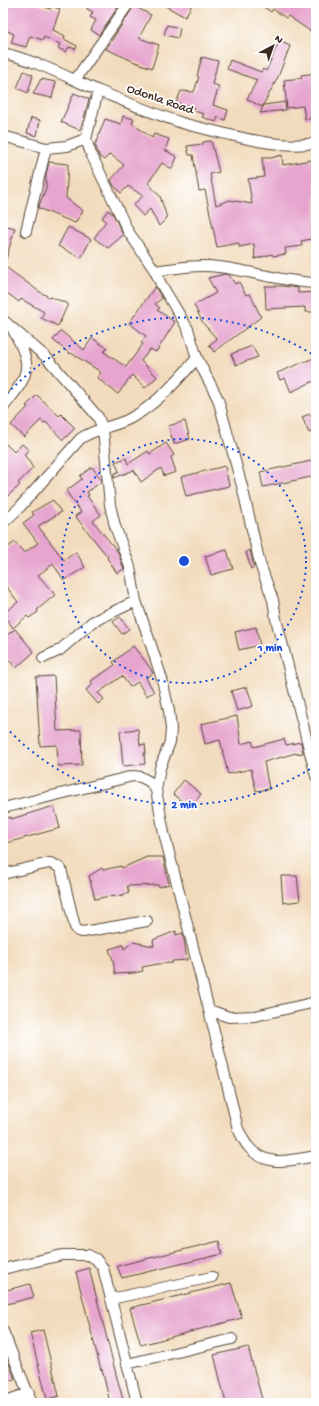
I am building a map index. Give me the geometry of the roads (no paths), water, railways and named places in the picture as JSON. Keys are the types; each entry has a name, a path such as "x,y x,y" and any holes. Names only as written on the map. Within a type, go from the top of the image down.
{"street":[{"path":"75,80 129,3"},
{"name":"Odonla Road","path":"3,53 23,58 98,91 181,122 250,140 277,144 302,145 316,142"},
{"path":"98,91 86,139 100,173 128,231 155,271 188,329 197,358 218,399 242,486 260,564 273,600 276,619 316,776"},
{"path":"3,136 46,148 66,146 86,139"},
{"path":"26,231 46,148"},
{"path":"155,271 191,266 218,267 299,282 316,283"},
{"path":"3,320 46,356 98,417 103,428 110,505 115,526 130,567 136,600 162,679 169,712 171,729 170,742 160,768 156,790 164,833 238,1128 247,1145 263,1159 282,1162 316,1156"},
{"path":"3,408 20,386 25,375 26,361 12,326"},
{"path":"3,523 38,489 80,439 92,432 132,417 146,408 172,386 197,358"},
{"path":"43,658 60,650 92,622 136,600"},
{"path":"3,808 133,776 141,776 160,768"},
{"path":"141,776 150,782 156,790"},
{"path":"3,874 49,863 53,863 61,869 75,927 78,931 83,932 147,921"},
{"path":"209,1010 229,1017 255,1016 316,1002"},
{"path":"3,1269 62,1255 88,1255 96,1259 103,1268 137,1403"},
{"path":"111,1298 212,1277"},
{"path":"3,1331 31,1398 3,1402"},
{"path":"127,1364 232,1339"}]}
